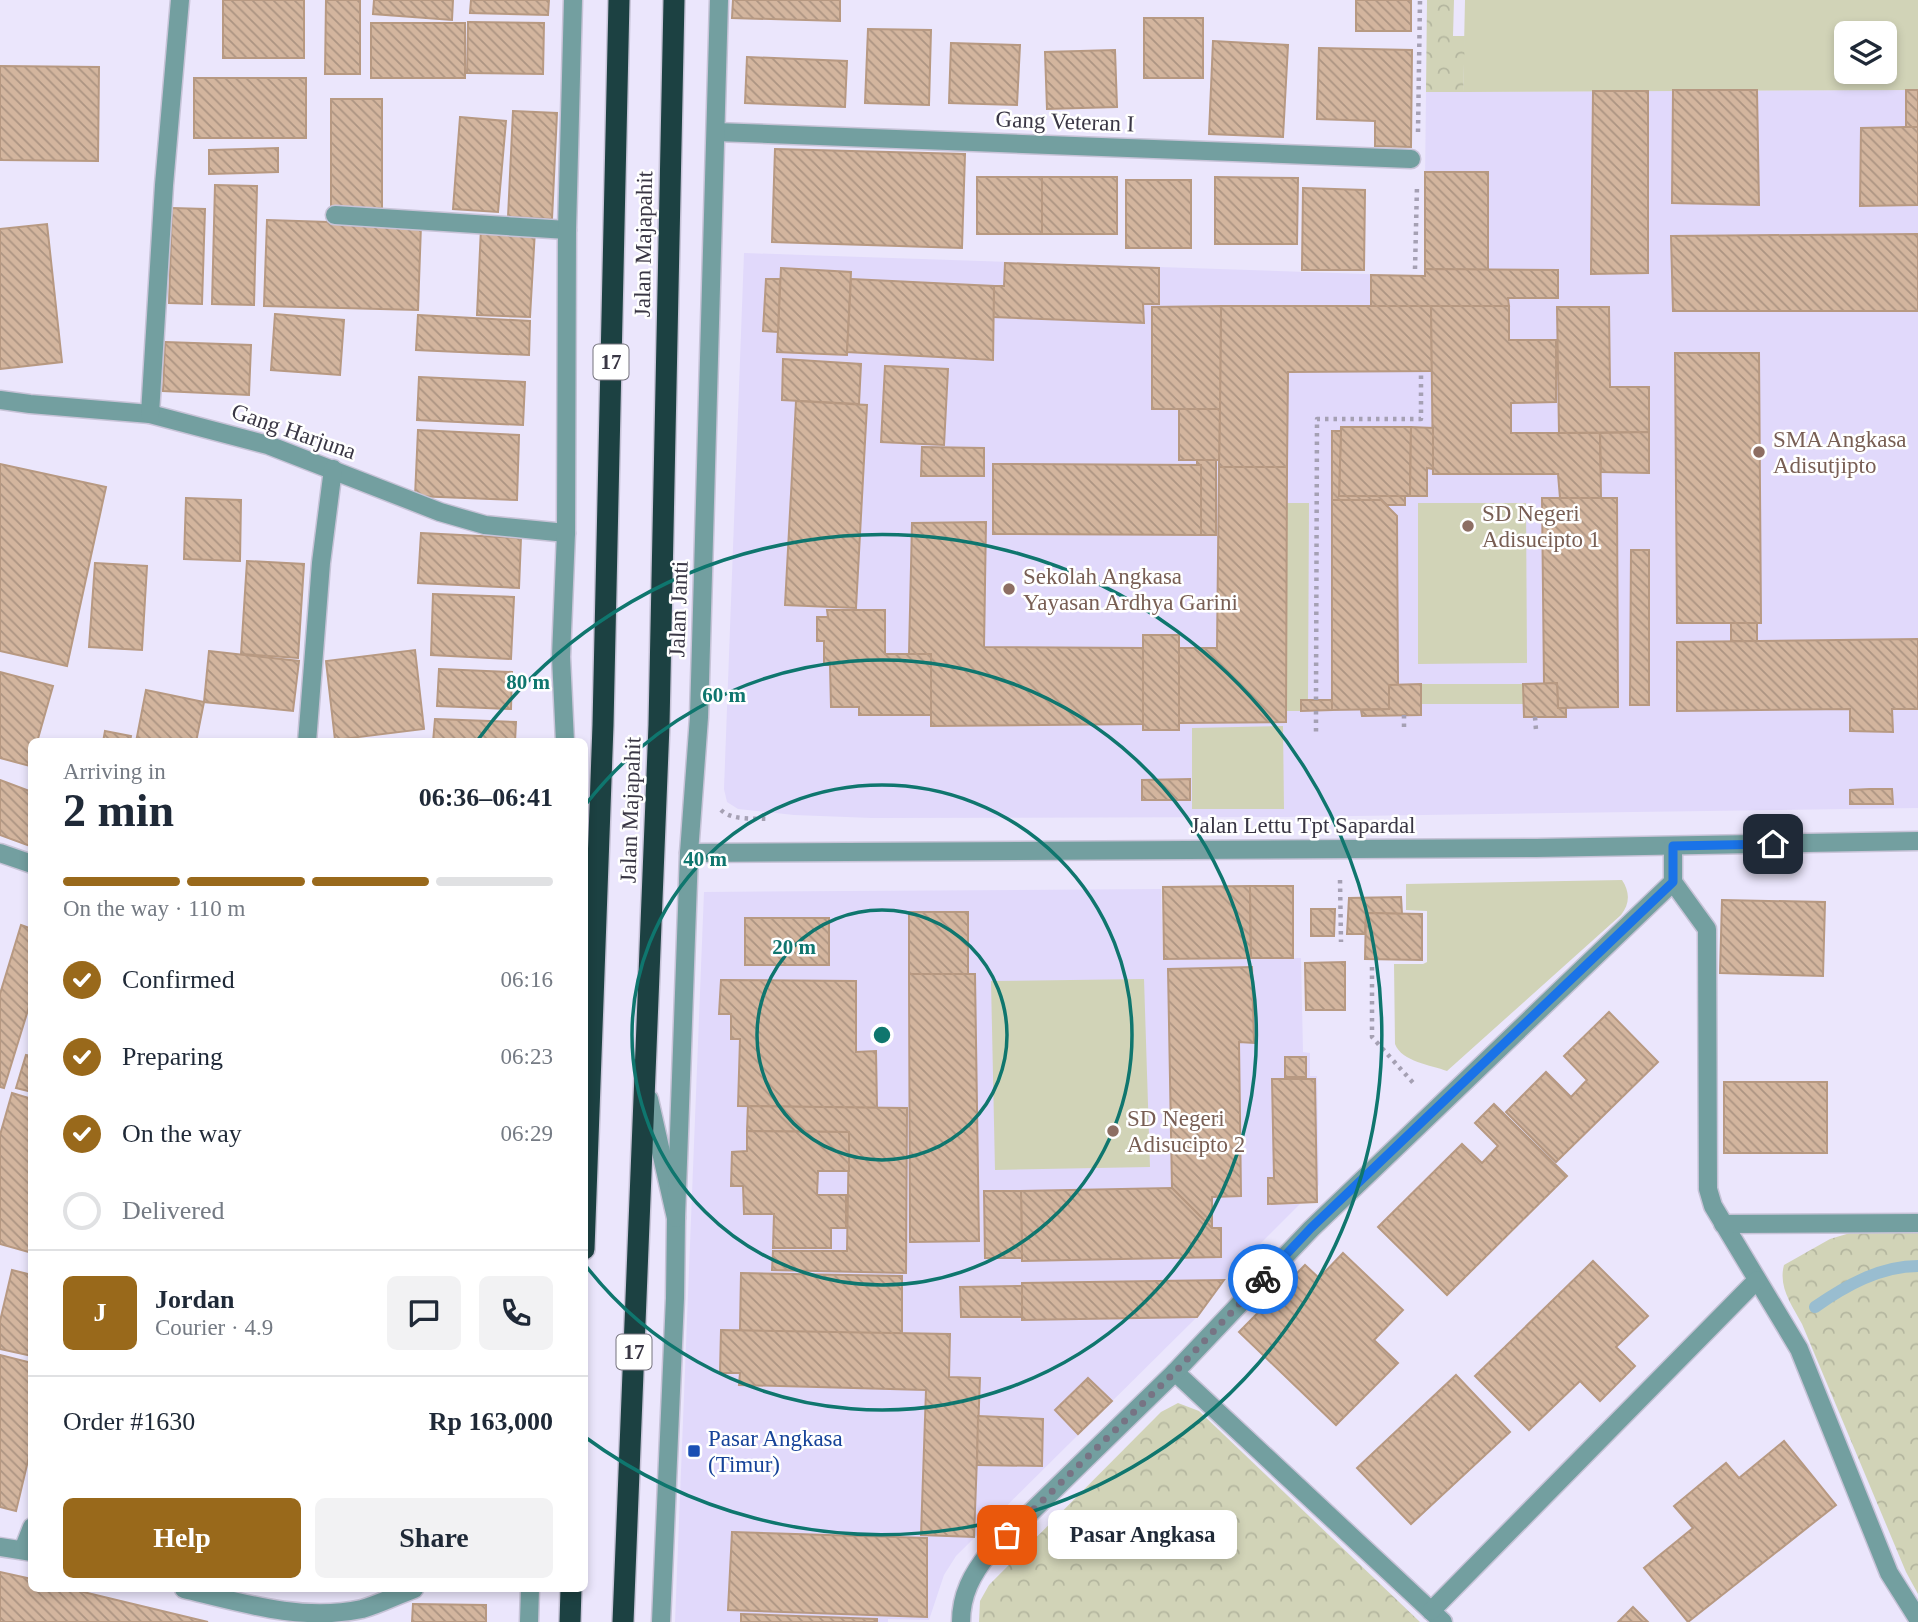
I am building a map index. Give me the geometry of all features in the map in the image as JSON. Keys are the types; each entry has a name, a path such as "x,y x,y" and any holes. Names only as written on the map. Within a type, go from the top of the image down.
{"highway":[{"name":"Jalan Majapahit","path":"588,1155 603,725 620,0"},
{"name":"Jalan Majapahit","path":"623,1622 659,725 674,0"},
{"path":"570,1622 571,1592"}],"street":[{"path":"150,414 164,186 180,0"},
{"path":"565,738 561,657 566,533 567,230 573,0"},
{"name":"Jalan Janti","path":"676,1218 689,853 699,717 719,0"},
{"name":"Gang Veteran I","path":"716,132 1411,159"},
{"path":"335,215 567,230"},
{"name":"Gang Harjuna","path":"0,400 150,414 268,445 440,512 485,525 566,533"},
{"path":"307,738 321,563 333,469"},
{"name":"Jalan Lettu Tpt Sapardal","path":"689,853 1673,846 1918,841"},
{"path":"1673,846 1673,882 1707,929 1709,1189 1713,1206 1799,1349 1889,1573 1918,1619"},
{"path":"0,853 28,863"},
{"path":"961,1622 961,1605 974,1571 989,1553 1175,1372 1311,1228 1673,882"},
{"path":"645,1082 676,1218 661,1622"},
{"path":"588,1093 591,1084"},
{"path":"1723,1224 1918,1223"},
{"path":"1175,1372 1437,1616 1757,1280"},
{"path":"0,1546 27,1551"},
{"path":"197,1592 278,1611 325,1615 363,1608 406,1592"},
{"path":"529,1622 530,1592"}],"path":[{"path":"1317,700 1317,419 1421,419 1420,371"},
{"path":"1317,711 1317,732"},
{"path":"1404,715 1404,731"},
{"path":"1535,717 1536,730"},
{"path":"718,801 719,807 727,815 781,820"},
{"path":"1340,880 1340,942"},
{"path":"1372,967 1372,1037 1436,1109"}],"shaded area":[{"path":"1918,90 1918,808 1286,817 872,818 794,815 738,809 727,802 724,789 744,253 1424,276 1426,92"},
{"path":"1161,889 1163,960 1301,958 1303,1052 1310,1053 1310,1076 1317,1076 1319,1185 1224,1280 1197,1317 956,1556 944,1575 929,1620 675,1622 704,892"}],"green space":[{"path":"1427,0 1454,0 1453,36 1465,36 1463,92 1426,92"},
{"path":"1465,0 1918,0 1918,90 1463,92"},
{"path":"1287,503 1309,503 1308,700 1301,700 1301,711 1286,711"},
{"path":"1418,503 1526,503 1527,663 1418,664"},
{"path":"1421,684 1523,684 1524,704 1421,704"},
{"path":"1283,726 1284,809 1192,809 1192,728"},
{"path":"1622,880 1628,898 1621,915 1447,1071 1410,1059 1399,1050 1395,1044 1394,964 1427,962 1427,911 1406,910 1406,884"},
{"path":"1144,979 1150,1167 995,1170 991,981"},
{"path":"1850,1233 1918,1233 1918,1594 1906,1572 1802,1324 1787,1296 1783,1281 1784,1265 1830,1239"},
{"path":"1178,1403 1199,1411 1420,1622 979,1622 980,1601 989,1585 1161,1412"}],"building":[{"path":"223,0 304,0 304,58 223,58"},
{"path":"326,0 360,0 360,74 325,74"},
{"path":"374,0 453,0 452,20 373,14"},
{"path":"471,0 549,0 548,15 470,13"},
{"path":"733,0 840,0 840,21 732,18"},
{"path":"1356,0 1411,0 1411,31 1356,31"},
{"path":"1144,18 1203,18 1203,78 1144,78"},
{"path":"468,22 544,23 543,74 467,73"},
{"path":"371,23 465,23 465,78 371,78"},
{"path":"868,29 931,30 929,105 865,103"},
{"path":"1213,41 1288,45 1283,137 1209,134"},
{"path":"951,43 1020,45 1017,105 949,103"},
{"path":"1319,48 1412,50 1411,147 1375,146 1375,121 1317,119"},
{"path":"1115,50 1117,107 1047,109 1045,52"},
{"path":"747,57 847,61 845,107 745,103"},
{"path":"0,66 99,67 98,161 0,160"},
{"path":"194,78 306,78 306,138 194,138"},
{"path":"1673,90 1757,90 1759,205 1672,203"},
{"path":"1906,90 1918,90 1918,127 1906,127"},
{"path":"1593,91 1648,91 1648,273 1591,274"},
{"path":"331,99 382,99 382,208 331,208"},
{"path":"513,111 557,113 552,219 508,217"},
{"path":"460,117 506,121 498,212 453,209"},
{"path":"1918,127 1918,205 1860,206 1861,128"},
{"path":"278,148 278,172 209,174 209,150"},
{"path":"775,149 965,154 962,248 772,242"},
{"path":"1425,172 1488,172 1488,270 1425,269"},
{"path":"977,177 1042,177 1042,234 977,234"},
{"path":"1042,177 1117,177 1117,234 1042,234"},
{"path":"1215,177 1298,178 1297,244 1215,244"},
{"path":"1126,180 1191,180 1191,248 1126,248"},
{"path":"215,185 257,186 254,305 212,304"},
{"path":"1303,188 1365,190 1364,270 1302,270"},
{"path":"172,208 205,209 202,304 169,303"},
{"path":"267,220 421,225 418,310 264,306"},
{"path":"47,224 62,362 0,369 0,229"},
{"path":"481,228 535,230 530,317 477,315"},
{"path":"1918,234 1918,311 1673,311 1671,236"},
{"path":"1005,263 1159,268 1159,304 1143,304 1144,323 993,317 994,286 1004,286"},
{"path":"781,268 851,272 847,355 777,352"},
{"path":"1425,269 1558,270 1558,298 1508,298 1509,306 1371,306 1371,275 1425,276"},
{"path":"766,279 780,279 778,332 763,331"},
{"path":"851,279 994,286 993,360 847,352"},
{"path":"1221,306 1431,306 1432,371 1288,372 1287,467 1219,467"},
{"path":"1221,306 1220,409 1152,409 1152,307"},
{"path":"1431,306 1509,306 1509,340 1556,340 1556,402 1511,403 1511,433 1600,433 1601,498 1560,498 1558,474 1433,474"},
{"path":"1557,307 1609,307 1610,387 1649,387 1649,432 1559,433"},
{"path":"275,314 344,320 340,375 271,370"},
{"path":"418,315 530,321 529,355 416,350"},
{"path":"165,342 251,345 249,395 163,391"},
{"path":"1675,353 1759,353 1761,623 1677,623"},
{"path":"783,359 861,364 859,404 782,400"},
{"path":"885,366 948,369 944,445 881,442"},
{"path":"419,377 525,382 523,425 417,420"},
{"path":"796,401 867,405 856,608 785,605"},
{"path":"1179,409 1220,409 1219,460 1179,460"},
{"path":"1341,427 1411,427 1410,496 1339,496"},
{"path":"1411,427 1433,428 1433,469 1427,468 1427,496 1410,496"},
{"path":"418,430 519,435 517,500 415,496"},
{"path":"1332,431 1341,431 1339,496 1405,496 1405,505 1385,505 1381,500 1332,500"},
{"path":"1649,432 1649,473 1601,472 1600,433"},
{"path":"922,447 984,448 984,476 921,476"},
{"path":"1197,460 1216,460 1216,535 1201,535 1201,465 1197,465"},
{"path":"0,464 106,487 67,666 0,651"},
{"path":"993,464 1201,465 1201,535 993,534"},
{"path":"1219,467 1287,467 1286,722 1179,723 1179,648 1217,648"},
{"path":"186,498 241,500 240,561 184,559"},
{"path":"1542,498 1617,498 1618,707 1558,708 1557,683 1544,684"},
{"path":"1332,500 1381,500 1397,516 1398,685 1389,685 1389,709 1332,710"},
{"path":"986,522 984,647 1143,648 1143,724 931,726 931,654 909,654 912,523"},
{"path":"421,533 521,538 519,588 418,583"},
{"path":"1631,550 1649,550 1649,705 1630,705"},
{"path":"247,561 304,564 298,658 241,654"},
{"path":"95,563 147,566 142,650 89,647"},
{"path":"433,594 514,597 511,659 431,655"},
{"path":"827,610 885,610 885,654 931,654 931,715 859,715 859,707 831,707 830,665 824,665 824,641 817,641 817,617 828,617"},
{"path":"1731,623 1757,623 1757,641 1731,641"},
{"path":"1143,635 1179,635 1179,730 1143,730"},
{"path":"1918,639 1918,709 1892,709 1893,732 1850,731 1850,709 1677,711 1677,642"},
{"path":"415,650 424,729 335,738 326,661"},
{"path":"209,651 299,661 293,711 204,702"},
{"path":"439,669 512,672 511,709 437,706"},
{"path":"0,672 53,686 38,738 28,738 28,765 0,758"},
{"path":"1557,683 1558,708 1566,708 1566,717 1524,717 1523,684"},
{"path":"1421,684 1421,715 1362,716 1361,710 1389,709 1389,685"},
{"path":"146,690 204,702 197,738 137,738"},
{"path":"1301,700 1332,700 1332,710 1301,711"},
{"path":"435,719 516,722 515,738 433,738"},
{"path":"105,731 131,736 131,738 104,738"},
{"path":"1190,779 1190,800 1142,800 1142,780"},
{"path":"0,780 28,790 28,845 0,835"},
{"path":"1892,789 1893,804 1850,804 1850,790"},
{"path":"1250,886 1251,958 1164,959 1163,887"},
{"path":"1250,886 1293,886 1293,958 1251,958"},
{"path":"1401,897 1402,914 1366,913 1365,934 1347,934 1349,898"},
{"path":"1722,900 1825,902 1823,976 1720,973"},
{"path":"1311,909 1335,909 1334,936 1311,936"},
{"path":"909,912 968,912 968,974 909,974"},
{"path":"1366,913 1422,914 1422,960 1365,959"},
{"path":"745,918 829,918 829,965 745,965"},
{"path":"21,925 28,928 28,1010 4,1088 0,1087 0,994"},
{"path":"1345,962 1345,1010 1306,1010 1305,963"},
{"path":"1252,967 1254,1043 1239,1042 1241,1196 1212,1197 1212,1228 1172,1188 1168,969"},
{"path":"909,974 975,974 979,1241 910,1242"},
{"path":"721,980 856,981 856,1052 876,1051 877,1108 738,1106 740,1039 731,1039 731,1014 719,1014"},
{"path":"1609,1012 1658,1062 1556,1162 1506,1112 1546,1072 1571,1097 1587,1080 1564,1056"},
{"path":"26,1055 28,1055 28,1091 16,1088"},
{"path":"1285,1057 1306,1057 1306,1077 1285,1077"},
{"path":"1272,1079 1315,1079 1317,1202 1268,1204 1268,1178 1274,1178"},
{"path":"1724,1082 1827,1082 1827,1153 1724,1153"},
{"path":"12,1093 28,1098 28,1252 0,1244 0,1135"},
{"path":"1494,1104 1567,1176 1447,1295 1378,1227 1462,1144 1482,1163 1498,1146 1475,1123"},
{"path":"748,1106 907,1108 906,1273 772,1270 773,1251 847,1251 849,1132 747,1131"},
{"path":"747,1131 849,1132 849,1171 818,1171 817,1195 846,1195 846,1228 831,1228 831,1248 773,1248 774,1214 744,1214 743,1186 731,1186 732,1152 747,1151"},
{"path":"1172,1188 1212,1228 1221,1228 1221,1257 1022,1261 1021,1191"},
{"path":"984,1191 1021,1191 1022,1258 985,1258"},
{"path":"1343,1253 1403,1310 1374,1340 1398,1363 1336,1425 1239,1332 1305,1265 1319,1278"},
{"path":"1593,1261 1648,1316 1616,1347 1635,1366 1600,1401 1580,1381 1529,1430 1475,1376"},
{"path":"12,1270 28,1274 28,1355 0,1349 0,1321"},
{"path":"741,1273 902,1276 902,1334 740,1331"},
{"path":"1224,1280 1197,1317 1022,1320 1022,1283"},
{"path":"1022,1286 1022,1317 961,1317 960,1287"},
{"path":"721,1330 950,1334 949,1377 980,1378 974,1537 921,1535 926,1390 739,1385 740,1373 720,1373"},
{"path":"0,1355 28,1362 28,1461 16,1511 0,1507"},
{"path":"1456,1375 1510,1432 1411,1524 1357,1468"},
{"path":"1088,1378 1112,1401 1078,1434 1055,1410"},
{"path":"978,1416 1043,1419 1042,1466 977,1465"},
{"path":"1784,1441 1836,1505 1688,1622 1644,1568 1693,1528 1674,1506 1726,1463 1739,1478"},
{"path":"732,1532 927,1538 927,1617 728,1610"},
{"path":"0,1572 28,1578 28,1592 83,1592 208,1622 0,1622"},
{"path":"413,1604 486,1605 486,1622 412,1622"},
{"path":"1633,1607 1648,1622 1618,1622"},
{"path":"741,1614 877,1619 877,1622 741,1622"}],"waterway":[{"path":"1815,1307 1877,1273 1918,1266"}],"way so far":[{"path":"1007,1535 1175,1372 1263,1279"}],"place":[{"name":"SMA Angkasa Adisutjipto","path":"1759,452"},
{"name":"SD Negeri Adisucipto 1","path":"1468,526"},
{"name":"Sekolah Angkasa Yayasan Ardhya Garini","path":"1009,589"},
{"name":"SD Negeri Adisucipto 2","path":"1113,1131"},
{"name":"Pasar Angkasa (Timur)","path":"694,1451"},
{"name":"Pasar Angkasa","path":"1007,1535"}],"route":[{"path":"1263,1279 1311,1228 1673,882 1673,846 1773,844"}]}
